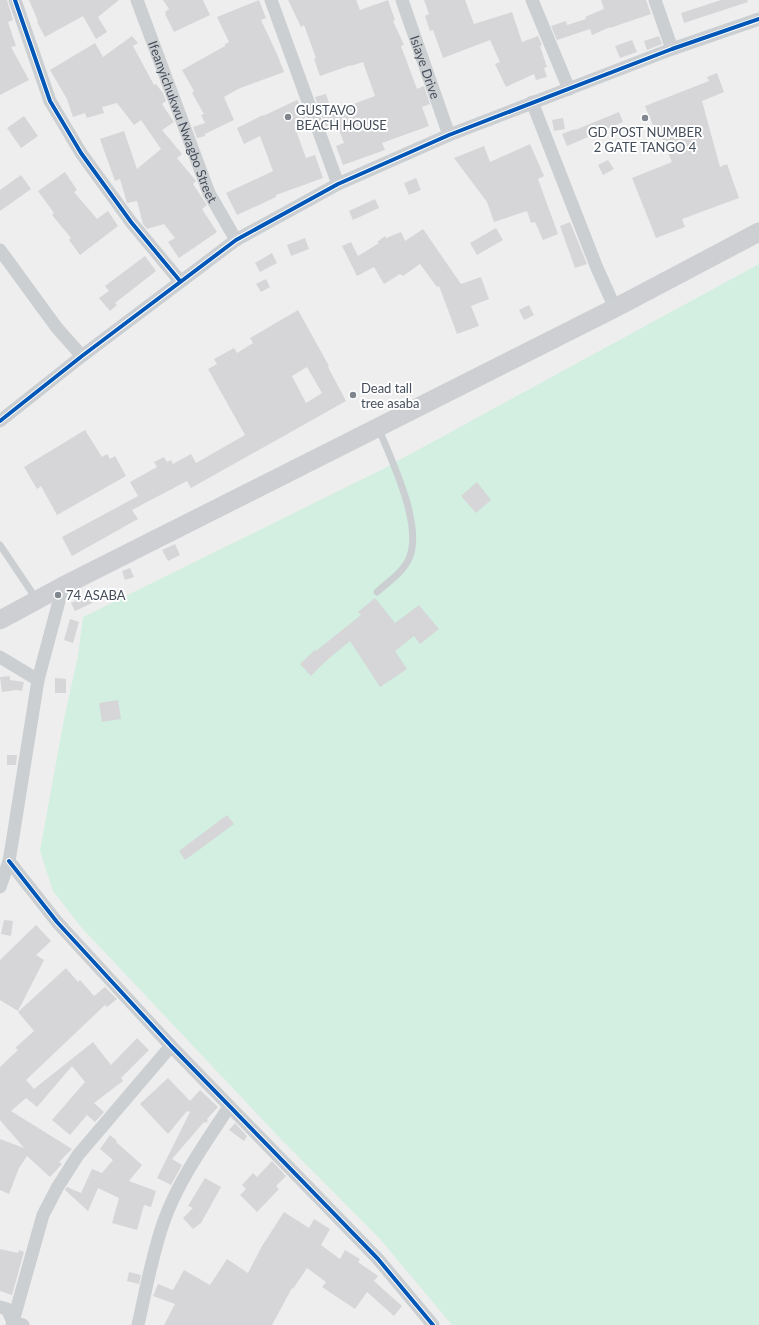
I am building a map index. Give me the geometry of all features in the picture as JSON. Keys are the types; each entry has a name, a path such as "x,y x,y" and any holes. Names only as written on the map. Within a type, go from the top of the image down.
{"main road":[{"path":"0,620 63,586 615,308 759,232"}],"street":[{"path":"15,0 50,101 81,153 131,222 180,281"},
{"name":"Ifeanyichukwu Nwagbo Street","path":"138,0 209,193 236,240"},
{"path":"271,0 338,184"},
{"name":"Isiaye Drive","path":"402,0 449,135"},
{"path":"532,0 569,89"},
{"path":"655,0 672,49"},
{"path":"0,421 82,356 236,240 338,184 449,135 532,102 672,49 759,19"},
{"path":"532,102 597,268 615,308"},
{"path":"0,250 57,328 82,356"},
{"path":"0,887 9,861 38,680 63,586"},
{"path":"0,657 38,680"},
{"path":"9,861 57,922 229,1107 378,1259 433,1325"},
{"path":"16,1324 43,1215 57,1188 78,1155 171,1046"},
{"path":"138,1325 164,1220 182,1181 229,1107"},
{"path":"0,1308 7,1309 16,1324"}],"lane":[{"path":"377,592 406,563 410,556 412,546 412,526 406,498 378,427"},
{"path":"0,545 37,600"}],"green space":[{"path":"759,264 759,1325 452,1325 380,1239 275,1133 81,927 53,891 40,851 64,719 78,656 83,617 383,469"}],"building":[{"path":"0,0 7,0 13,20 8,22 16,46 11,47 29,80 0,95"},
{"path":"29,0 119,0 98,17 107,32 96,39 83,16 45,37 37,22 38,21"},
{"path":"163,0 203,0 210,15 174,32 165,14 165,12 169,9"},
{"path":"259,0 266,18 261,20 284,72 238,89 224,97 234,120 205,134 205,136 197,138 193,127 205,123 201,115 204,114 192,93 194,91 182,70 225,46 225,44 229,42 217,17"},
{"path":"288,0 356,0 360,10 388,0 395,20 393,21 404,45 401,46 417,89 424,86 430,104 422,107 429,126 382,143 385,150 343,165 336,146 344,143 338,127 327,130 315,97 326,94 332,112 375,96 363,62 320,76 314,59 316,58 304,25 301,27"},
{"path":"424,0 465,0 474,24 512,12 522,42 538,36 542,45 540,46 547,67 544,68 547,77 536,80 534,74 506,87 495,64 500,62 490,40 443,58 433,30 430,31 425,16 429,14"},
{"path":"601,0 646,0 651,14 610,27 592,35 590,29 557,40 551,26 566,21 567,25 586,19 585,17 604,9"},
{"path":"721,0 747,0 748,2 684,23 681,13"},
{"path":"132,36 138,43 133,46 154,85 156,84 163,93 166,101 162,104 174,122 162,130 182,154 177,158 196,181 193,184 207,205 202,209 217,232 179,258 168,242 175,238 164,224 147,229 143,224 137,201 127,203 120,179 115,181 100,139 124,131 137,169 161,149 141,120 134,125 117,103 102,107 104,113 87,118 85,113 73,117 67,99 50,70 95,43 103,57"},
{"path":"659,36 662,44 647,50 644,41"},
{"path":"632,40 637,52 620,58 615,46"},
{"path":"717,73 724,92 702,101 720,167 727,164 739,198 682,219 685,227 656,238 632,178 672,162 657,127 654,128 645,106 709,81 707,77"},
{"path":"297,100 300,103 306,119 294,125 306,158 315,155 323,178 276,195 276,197 237,215 226,193 273,171 260,136 244,144 237,128"},
{"path":"619,112 623,122 567,146 562,134"},
{"path":"24,116 38,136 21,148 7,128"},
{"path":"563,118 565,129 554,131 552,120"},
{"path":"530,144 544,176 538,179 558,234 543,240 535,222 531,223 527,211 494,222 487,202 454,158 484,146 490,162"},
{"path":"608,160 614,169 603,175 598,165"},
{"path":"65,172 77,190 74,192 97,219 108,211 118,226 80,255 69,240 71,238 52,215 54,213 38,191"},
{"path":"21,175 31,189 0,211 0,190"},
{"path":"416,178 421,190 409,195 404,183"},
{"path":"375,199 379,208 353,220 349,211"},
{"path":"570,222 587,264 575,268 560,226"},
{"path":"496,228 503,240 477,255 470,243"},
{"path":"423,229 461,284 481,277 489,299 471,306 479,326 457,334 439,286 437,287 420,264 403,276 400,274 384,284 374,267 357,276 342,246 351,242 358,256 379,243 377,242 385,236 386,238 401,232 405,241"},
{"path":"305,238 309,249 291,256 287,245"},
{"path":"272,253 277,263 260,272 255,263"},
{"path":"145,256 156,271 115,303 117,305 110,311 99,298 109,291 105,286"},
{"path":"266,279 270,287 261,292 256,284"},
{"path":"529,305 534,315 524,320 519,310"},
{"path":"298,310 329,366 328,367 346,401 191,488 187,481 132,510 138,519 72,556 62,537 138,496 130,482 157,467 154,462 164,457 167,462 171,460 173,464 191,454 196,463 245,435 208,369 217,364 214,359 234,348 237,353 253,343 250,338","holes":["307,367 322,393 306,403 292,376"]},
{"path":"85,430 102,457 107,454 110,459 115,456 126,476 57,515 41,486 37,489 24,467"},
{"path":"477,482 491,500 476,513 461,496"},
{"path":"175,544 180,555 168,561 162,550"},
{"path":"130,568 134,577 125,580 122,571"},
{"path":"99,589 103,598 75,611 71,603"},
{"path":"375,598 395,623 419,605 439,629 420,644 414,636 395,651 407,669 380,687 350,641 311,676 300,664 315,650 316,651 361,615 358,612"},
{"path":"70,619 79,622 73,643 64,640"},
{"path":"10,676 10,680 24,682 22,691 16,690 2,692 0,677"},
{"path":"55,678 66,679 66,693 55,693"},
{"path":"118,700 121,719 102,722 99,703"},
{"path":"7,755 17,755 16,765 7,765"},
{"path":"227,815 234,824 185,860 179,851"},
{"path":"4,920 13,921 11,936 1,934"},
{"path":"36,925 51,941 36,955 44,960 18,1011 0,1000 0,960"},
{"path":"66,968 78,982 80,980 94,996 105,987 117,999 107,1007 105,1005 26,1080 34,1089 93,1042 111,1065 137,1038 149,1050 121,1078 123,1081 94,1103 104,1112 95,1122 87,1115 70,1135 52,1120 85,1082 72,1066 37,1107 26,1098 11,1111 72,1149 59,1162 62,1164 50,1177 27,1156 19,1168 9,1194 0,1190 0,1139 24,1148 0,1120 0,1067 18,1050 15,1048 34,1031 18,1012"},
{"path":"168,1078 190,1101 200,1090 218,1107 207,1119 208,1120 206,1123 204,1122 172,1159 182,1165 171,1185 157,1178 190,1112 187,1111 168,1134 140,1104"},
{"path":"235,1123 247,1136 244,1141 229,1130"},
{"path":"110,1135 142,1165 129,1181 156,1191 151,1207 144,1205 137,1230 112,1223 119,1198 98,1188 88,1211 65,1190 67,1187 81,1193 92,1169 102,1173 113,1160 100,1149"},
{"path":"272,1161 286,1176 276,1186 279,1189 257,1212 240,1195 246,1189 242,1185 253,1173 257,1177"},
{"path":"205,1178 221,1187 201,1223 193,1229 183,1218 193,1208 188,1206"},
{"path":"284,1212 309,1228 314,1219 330,1229 321,1245 340,1259 345,1250 360,1259 358,1262 378,1276 374,1281 402,1306 394,1316 367,1292 355,1309 322,1287 326,1282 307,1268 293,1289 292,1288 272,1325 164,1325 175,1304 153,1296 158,1284 173,1290 184,1270 210,1285 227,1259 248,1273 262,1246"},
{"path":"0,1249 18,1253 19,1250 24,1252 12,1295 0,1291"},
{"path":"129,1272 141,1275 139,1284 127,1281"}],"cycle path":[{"path":"15,0 50,101 81,153 131,222 180,281"},
{"path":"0,421 82,356 236,240 338,184 449,135 672,49 759,19"},
{"path":"9,861 57,922 171,1046 378,1259 433,1325"}],"place":[{"name":"GUSTAVO BEACH HOUSE","path":"288,117"},
{"name":"GD POST NUMBER 2 GATE TANGO 4","path":"645,118"},
{"name":"Dead tall tree asaba","path":"353,395"},
{"name":"74 ASABA","path":"58,595"}]}
